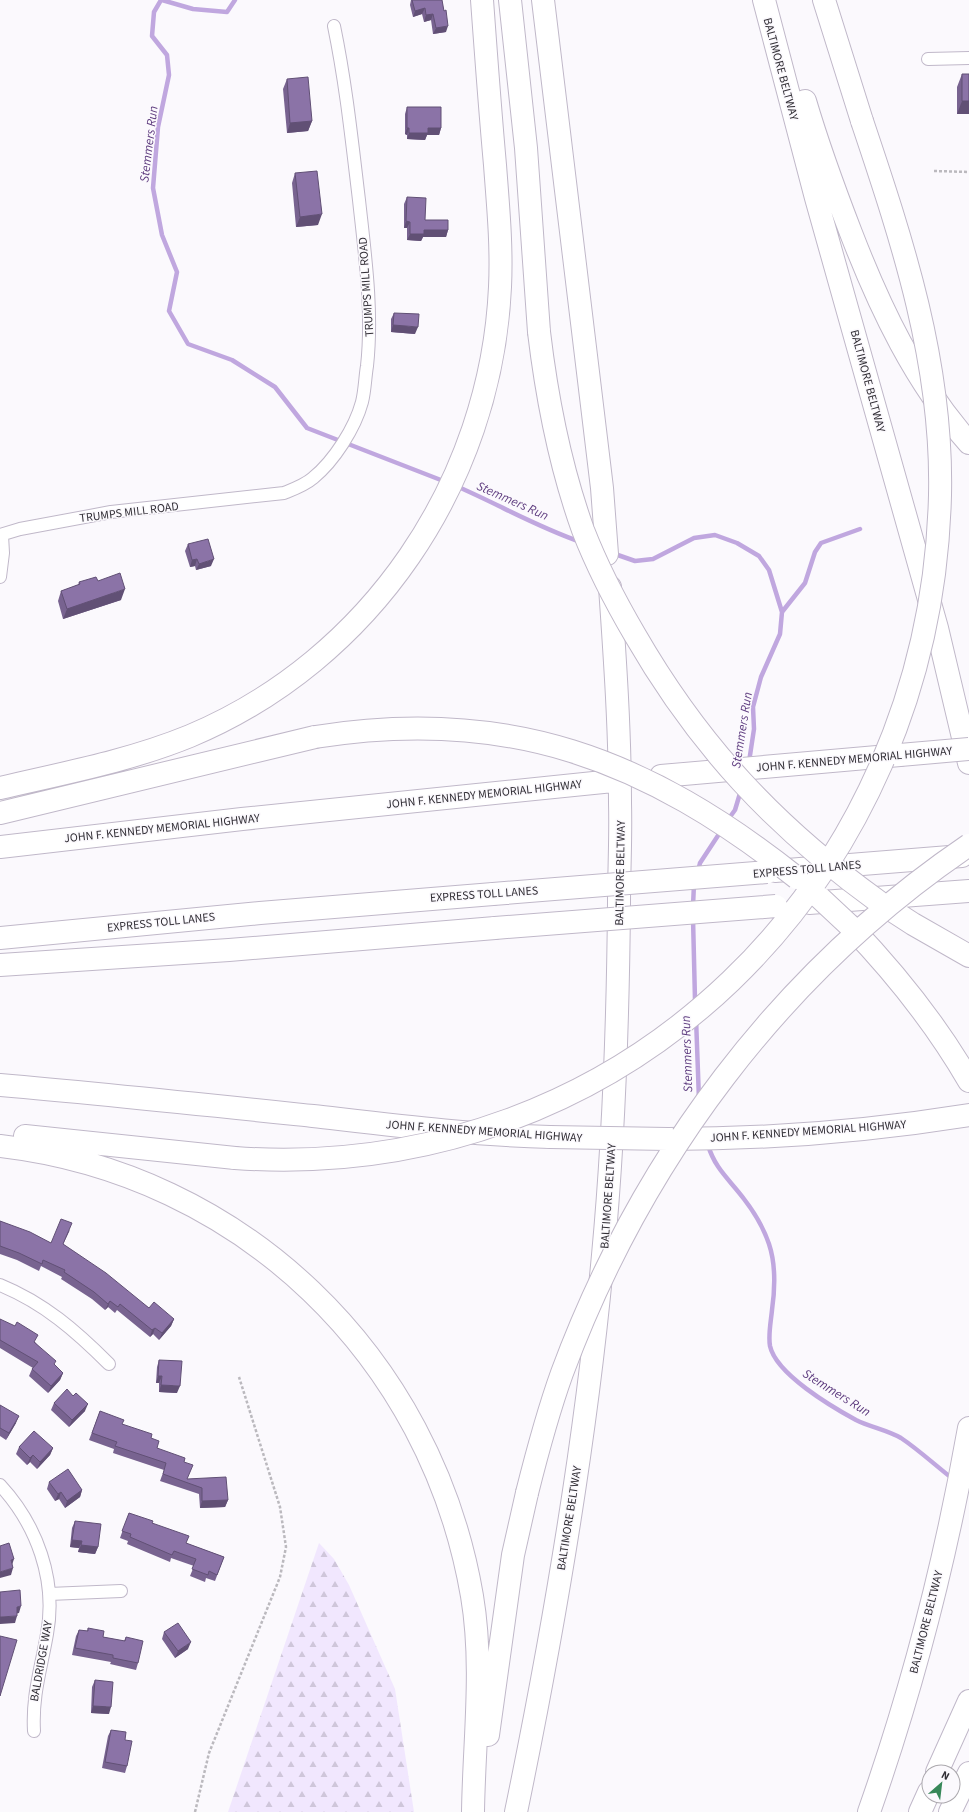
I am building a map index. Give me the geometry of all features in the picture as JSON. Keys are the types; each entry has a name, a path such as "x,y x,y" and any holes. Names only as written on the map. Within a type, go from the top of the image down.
{"highway":[{"path":"0,788 144,753 192,735 262,697 318,657 360,617 394,578 430,525 451,486 470,442 479,413 491,362 498,318 500,235 482,0"},
{"path":"510,0 526,148 540,332 553,421 565,472 583,530 619,608 669,692 708,745 766,809 802,842 879,902 913,924 969,956"},
{"name":"BALTIMORE BELTWAY","path":"516,1812 550,1638 571,1508 591,1363 604,1246 616,1048 620,803 617,686 604,518 543,0"},
{"name":"BALTIMORE BELTWAY","path":"764,0 816,198 939,635 969,763"},
{"path":"777,0 819,147 863,264 887,319 914,368 955,427 969,443"},
{"path":"0,1134 235,1158 266,1160 319,1159 370,1154 421,1146 494,1124 527,1112 588,1085 633,1059 700,1010 730,983 787,920 834,856 859,812 882,764 914,670 930,596 939,516 939,439 934,387 926,336 904,253 824,0"},
{"path":"0,814 315,737 400,728 427,728 485,732 539,742 565,749 594,758 654,783 692,804 754,844 797,878 834,911 896,977 942,1037 969,1081"},
{"name":"JOHN F. KENNEDY MEMORIAL HIGHWAY","path":"0,847 516,790 969,749"},
{"path":"473,1812 492,1710 513,1555 527,1493 556,1392 595,1294 640,1203 691,1121 769,1020 815,972 874,917 925,876 969,845"},
{"name":"EXPRESS TOLL LANES","path":"0,938 260,913 969,856"},
{"path":"0,965 244,949 969,891"},
{"name":"JOHN F. KENNEDY MEMORIAL HIGHWAY","path":"0,1085 144,1098 394,1125 500,1135 550,1137 633,1139 737,1138 868,1129 969,1115"},
{"path":"0,1146 36,1151 103,1167 176,1196 219,1220 264,1250 309,1288 347,1328 380,1370 410,1417 433,1465 454,1520 467,1573 475,1615 478,1684 473,1812"},
{"name":"BALTIMORE BELTWAY","path":"869,1812 904,1702 927,1620 951,1519 969,1428"},
{"path":"941,1764 969,1701"},
{"path":"950,1812 969,1773"}],"street":[{"name":"TRUMPS MILL ROAD","path":"1,535 20,529 111,512 284,493 313,478 322,470 337,451 360,410 363,400 369,347 369,310 360,212 343,71 334,26"},
{"path":"928,59 969,58"},
{"path":"0,577 3,553 1,535"},
{"path":"0,1285 36,1302 60,1319 109,1364"},
{"name":"BALDRIDGE WAY","path":"0,1484 23,1514 41,1550 46,1569 49,1594 48,1633 34,1700 34,1731"},
{"path":"49,1594 121,1591"}],"path":[{"path":"934,171 969,172"},
{"path":"195,1812 209,1753 280,1577 286,1547 280,1507 239,1376"}],"green space":[{"path":"319,1543 334,1559 349,1585 395,1689 414,1812 228,1812"}],"building":[{"path":"412,0 442,0 444,11 446,10 448,26 436,28 433,14 426,15 425,8 415,11"},
{"path":"962,74 969,74 969,101 962,101"},
{"path":"308,77 312,121 290,123 287,79"},
{"path":"407,107 441,107 441,128 428,128 428,133 409,133 409,128 407,128"},
{"path":"317,171 322,214 300,217 295,173"},
{"path":"407,197 426,198 425,220 448,220 448,230 424,230 424,234 410,234 410,222 406,221"},
{"path":"394,313 419,314 418,327 393,325"},
{"path":"208,539 214,559 199,564 197,559 192,560 188,544"},
{"path":"120,573 125,589 67,609 61,591 80,584 79,582 96,577 98,581"},
{"path":"61,1219 72,1223 63,1244 106,1273 149,1308 154,1302 174,1319 162,1333 155,1328 152,1330 120,1304 118,1307 110,1301 108,1304 94,1292 64,1272 65,1270 43,1260 42,1264 0,1246 0,1221 30,1232 51,1243"},
{"path":"0,1319 15,1326 17,1322 38,1335 34,1342 56,1361 54,1364 63,1373 51,1386 32,1369 38,1362 0,1340"},
{"path":"159,1360 182,1361 180,1386 161,1385 162,1376 158,1376"},
{"path":"67,1389 73,1396 76,1393 88,1404 72,1420 54,1403"},
{"path":"0,1405 19,1416 9,1433 0,1428"},
{"path":"100,1411 124,1420 122,1424 152,1434 151,1438 159,1441 157,1448 185,1458 184,1462 193,1465 187,1479 226,1477 228,1500 202,1501 202,1488 163,1474 166,1463 115,1446 117,1442 92,1433"},
{"path":"34,1431 53,1448 40,1462 33,1455 30,1458 19,1447"},
{"path":"68,1469 82,1490 67,1501 61,1492 58,1494 49,1482"},
{"path":"129,1513 189,1536 186,1543 224,1557 217,1575 209,1571 208,1575 192,1569 196,1559 174,1551 172,1555 130,1537 131,1534 122,1531"},
{"path":"75,1521 101,1524 98,1547 81,1545 82,1541 72,1540"},
{"path":"9,1543 14,1559 11,1560 13,1568 0,1572 0,1546"},
{"path":"20,1590 21,1606 17,1607 17,1616 0,1617 0,1592"},
{"path":"178,1623 191,1642 178,1651 164,1632"},
{"path":"88,1628 104,1631 103,1637 125,1641 126,1637 143,1641 138,1663 113,1658 113,1655 75,1648 79,1630 88,1631"},
{"path":"0,1636 17,1640 0,1696"},
{"path":"95,1680 113,1682 111,1707 93,1706"},
{"path":"111,1730 126,1732 125,1740 132,1741 127,1766 105,1762"}],"waterway":[{"name":"Stemmers Run","path":"161,0 154,12 152,36 167,55 169,75 158,127 153,188 162,235 177,272 169,311 188,344 232,360 275,387 307,428 446,482"},
{"name":"Stemmers Run","path":"162,0 193,9 227,12 235,0"},
{"name":"Stemmers Run","path":"456,486 533,522 581,542"},
{"path":"782,612 805,583 815,552 821,543 860,529"},
{"name":"Stemmers Run","path":"612,553 635,561 653,559 694,538 715,535 737,543 759,556 769,570 782,612 780,634 761,677 753,707 754,729 749,762"},
{"name":"Stemmers Run","path":"727,821 735,810 741,790"},
{"name":"Stemmers Run","path":"698,871 700,863 721,831"},
{"name":"Stemmers Run","path":"693,906 694,884"},
{"name":"Stemmers Run","path":"693,918 695,1000"},
{"name":"Stemmers Run","path":"696,1018 699,1100"},
{"name":"Stemmers Run","path":"708,1145 723,1174 755,1215 769,1244 773,1260 774,1277 774,1294 769,1342 774,1357 783,1368 806,1389 856,1420 901,1438 953,1479"}]}
